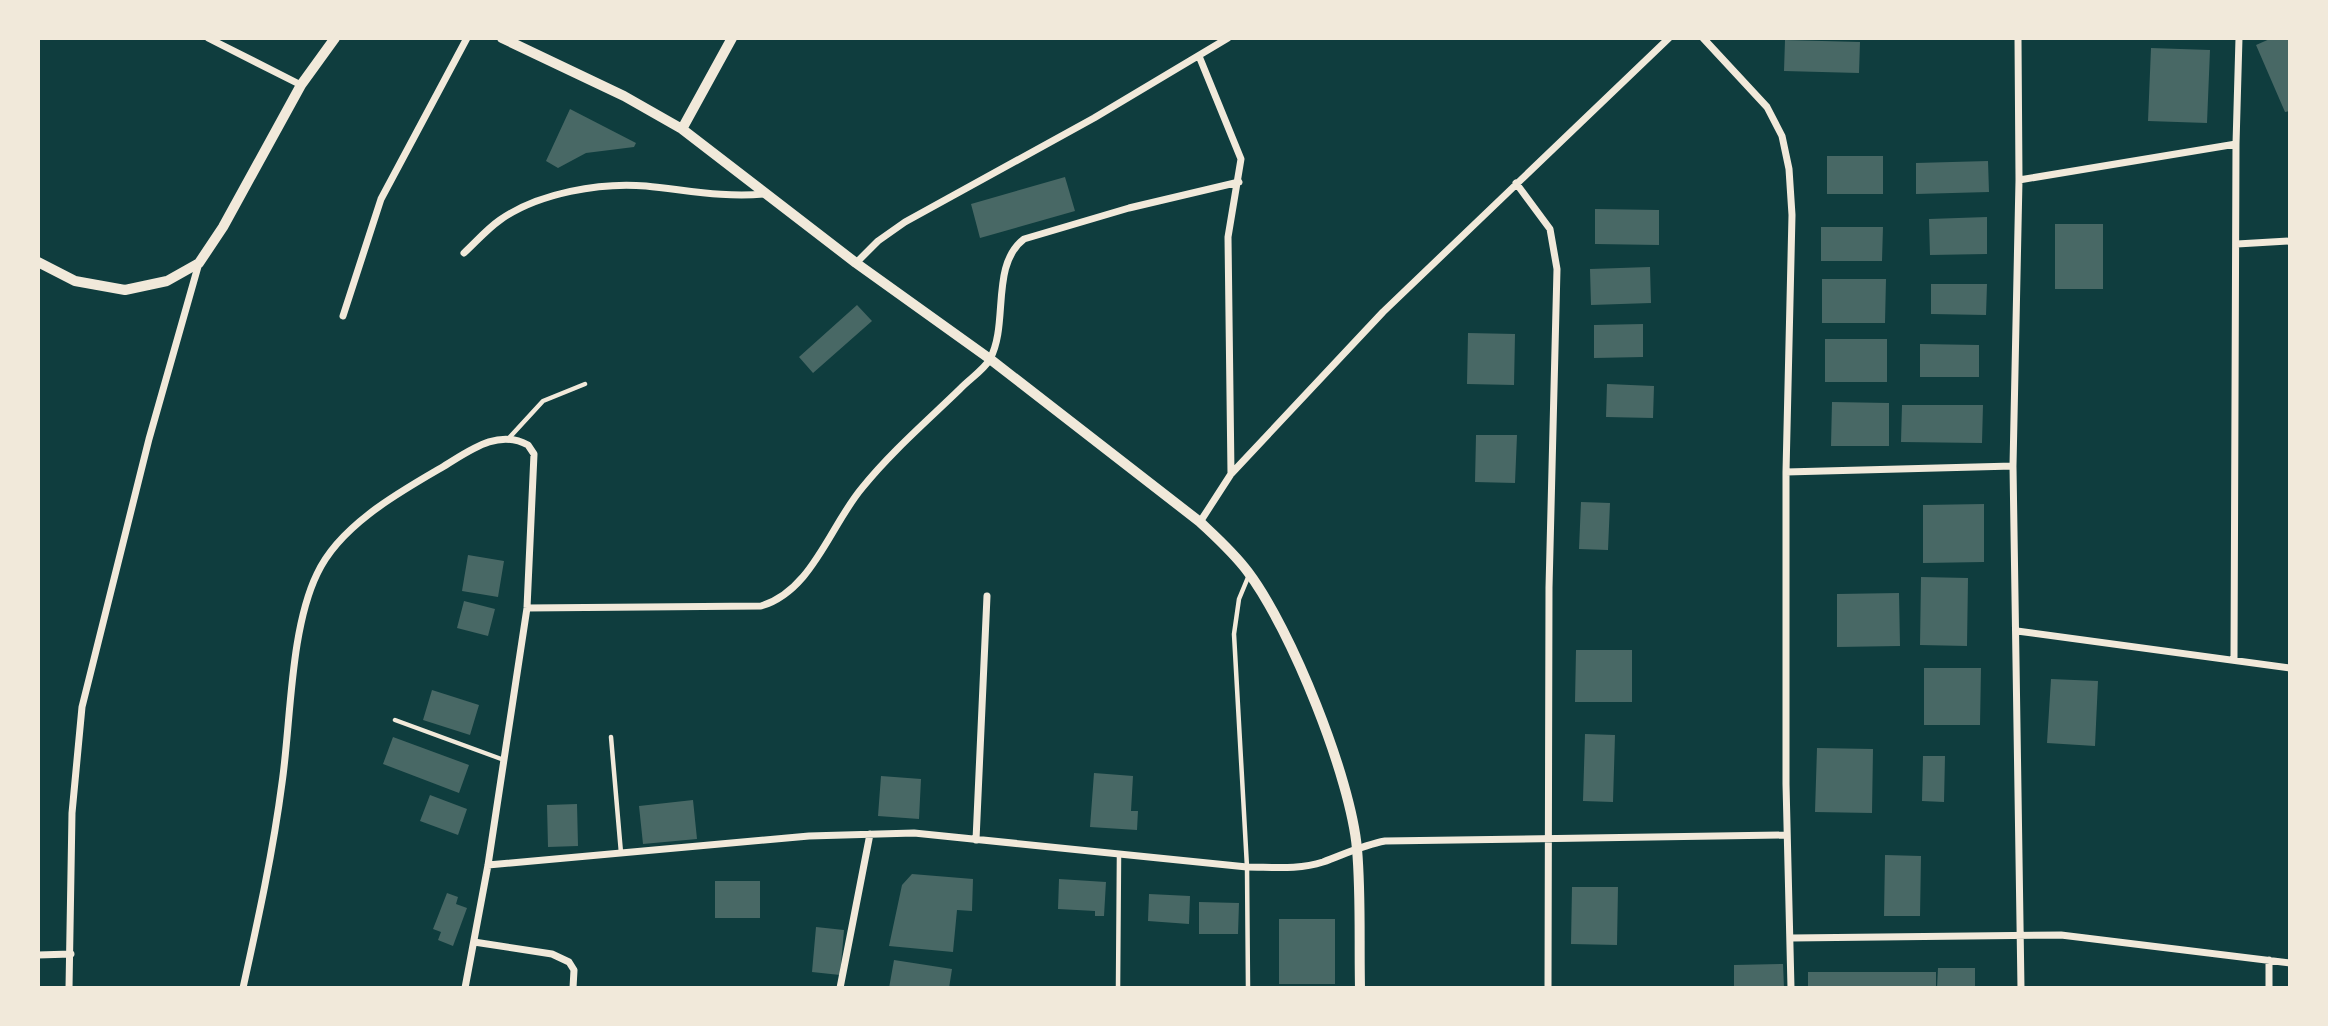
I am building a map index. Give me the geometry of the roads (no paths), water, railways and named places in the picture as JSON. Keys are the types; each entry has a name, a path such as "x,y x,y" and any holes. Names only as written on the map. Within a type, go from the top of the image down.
{"street":[{"path":"208,38 301,85"},
{"path":"69,988 72,813 82,707 149,439 199,263 223,226 301,85 335,38"},
{"path":"343,316 381,199 467,38"},
{"path":"502,38 624,96 681,129 856,263 990,359 1200,522 1250,574 1289,643 1338,765 1357,846 1360,988"},
{"path":"681,129 732,38"},
{"path":"856,263 905,222 1228,38"},
{"path":"1200,522 1231,474 1383,312 1669,38"},
{"path":"1703,38 1767,107 1782,136 1789,169 1792,215 1786,472 1787,835 1792,938 1791,988"},
{"path":"2018,38 2019,180 2013,466 2021,988"},
{"path":"2234,659 2236,144 2239,38"},
{"path":"1199,56 1241,159 1228,237 1231,474"},
{"path":"2019,180 2236,144"},
{"path":"527,608 761,606 777,601 799,584 836,522 864,485 990,359 1008,261 1011,252 1024,239 1129,208 1239,182"},
{"path":"1516,183 1550,229 1557,268 1549,588 1548,988"},
{"path":"464,253 499,220 521,207 599,187 642,185 734,197 765,194"},
{"path":"2237,244 2290,241"},
{"path":"38,262 75,281 125,290 167,281 199,263"},
{"path":"243,988 273,841 299,639 317,573 353,529 412,485 475,447 509,438 528,445 534,454 527,608 488,865 465,988"},
{"path":"1786,472 2013,466"},
{"path":"976,840 988,596"},
{"path":"2017,631 2290,668"},
{"path":"488,865 809,836 870,834 914,833 1247,867 1292,867 1322,862 1357,846 1412,840 1787,835"},
{"path":"840,988 870,834"},
{"path":"1792,938 2061,935 2290,963"},
{"path":"474,942 561,957 574,970 573,988"},
{"path":"38,954 71,954"},
{"path":"2269,960 2269,988"}],"lane":[{"path":"509,438 543,401 585,384"},
{"path":"1248,988 1247,867 1234,634 1239,599 1250,574"},
{"path":"395,720 505,760"},
{"path":"611,737 622,854"},
{"path":"1118,988 1119,854"}]}
